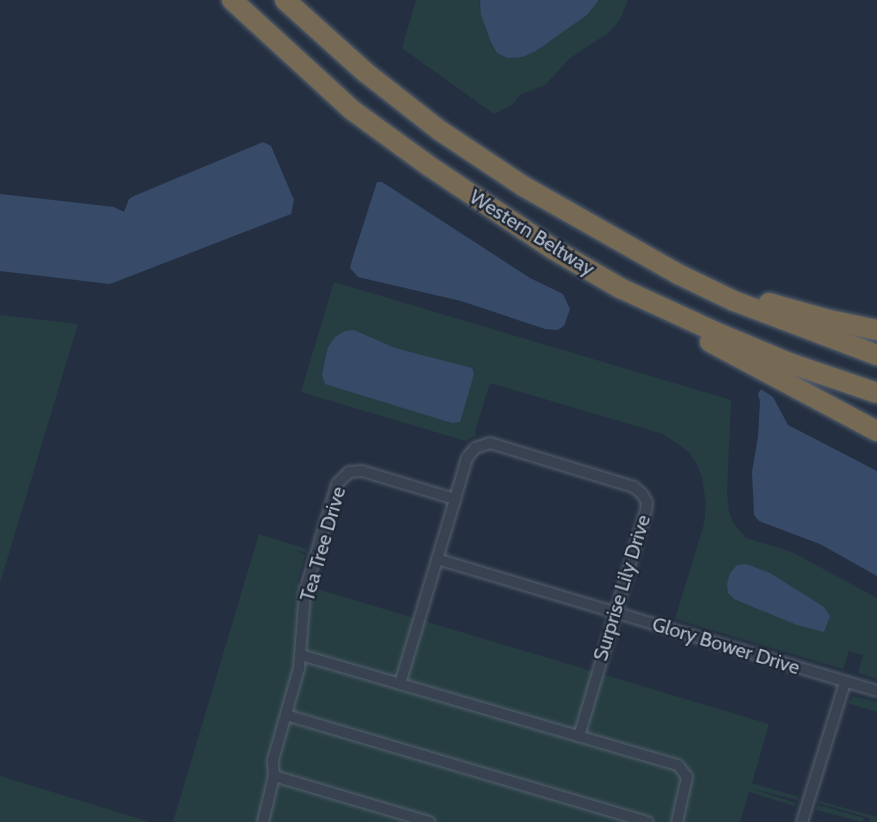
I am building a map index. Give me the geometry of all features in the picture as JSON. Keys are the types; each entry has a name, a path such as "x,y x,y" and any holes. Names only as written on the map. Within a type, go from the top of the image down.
{"highway":[{"name":"Western Beltway","path":"232,0 352,110 429,166 553,249 620,288 729,338 789,363 877,393"},
{"name":"Western Beltway","path":"285,0 365,72 439,130 523,186 678,274 770,316 877,355"},
{"path":"678,274 782,308 877,330"},
{"path":"620,288 670,321 877,431"}],"street":[{"name":"Surprise Lily Drive","path":"455,499 467,458 475,448 490,443 634,487 642,494 646,502 646,510 579,736"},
{"name":"Tea Tree Drive","path":"263,822 274,776 273,760 301,655 305,591 337,484 349,472 362,471 455,499"},
{"path":"400,684 455,499"},
{"name":"Glory Bower Drive","path":"437,559 877,691"},
{"path":"301,655 678,765 687,777 677,822"},
{"path":"802,822 845,682"},
{"path":"286,715 648,822"},
{"path":"274,776 429,822"}],"green space":[{"path":"416,0 480,0 479,4 536,51 587,15 599,0 628,0 619,21 608,33 570,58 546,84 520,95 513,104 494,114 402,48"},
{"path":"334,282 731,400 727,492 729,512 734,524 746,538 792,552 877,598 877,679 858,673 863,655 849,651 843,669 675,619 704,524 706,503 702,477 697,464 689,452 663,434 490,383 475,431 476,435 466,441 301,392"},
{"path":"0,315 78,324 0,583"},
{"path":"259,534 307,549 306,553 296,550 305,555 297,583 769,724 752,783 798,797 797,800 750,788 796,803 795,806 749,792 740,822 173,822"},
{"path":"853,696 877,702 877,712 848,703"},
{"path":"0,776 150,822 0,822"},
{"path":"819,801 877,817 877,822 869,822 870,818 818,803"},
{"path":"818,805 864,818 863,822 816,810"}],"water":[{"path":"480,0 599,0 587,15 536,51 522,57 508,58 497,53 491,42 481,15"},
{"path":"263,142 271,146 294,200 291,214 110,284 0,271 0,194 114,207 124,212 129,199 134,196"},
{"path":"377,182 382,182 530,278 563,294 570,309 564,326 557,330 545,329 461,301 358,277 350,268"},
{"path":"354,330 395,348 472,368 474,374 460,422 452,423 325,384 322,375 328,347 335,337 345,331"},
{"path":"761,389 773,397 788,425 877,471 877,576 820,544 759,521 754,515 752,472 758,437 760,401 758,394"},
{"path":"746,564 770,573 824,607 830,616 824,632 797,625 734,599 728,593 727,584 730,573 737,565"}]}
